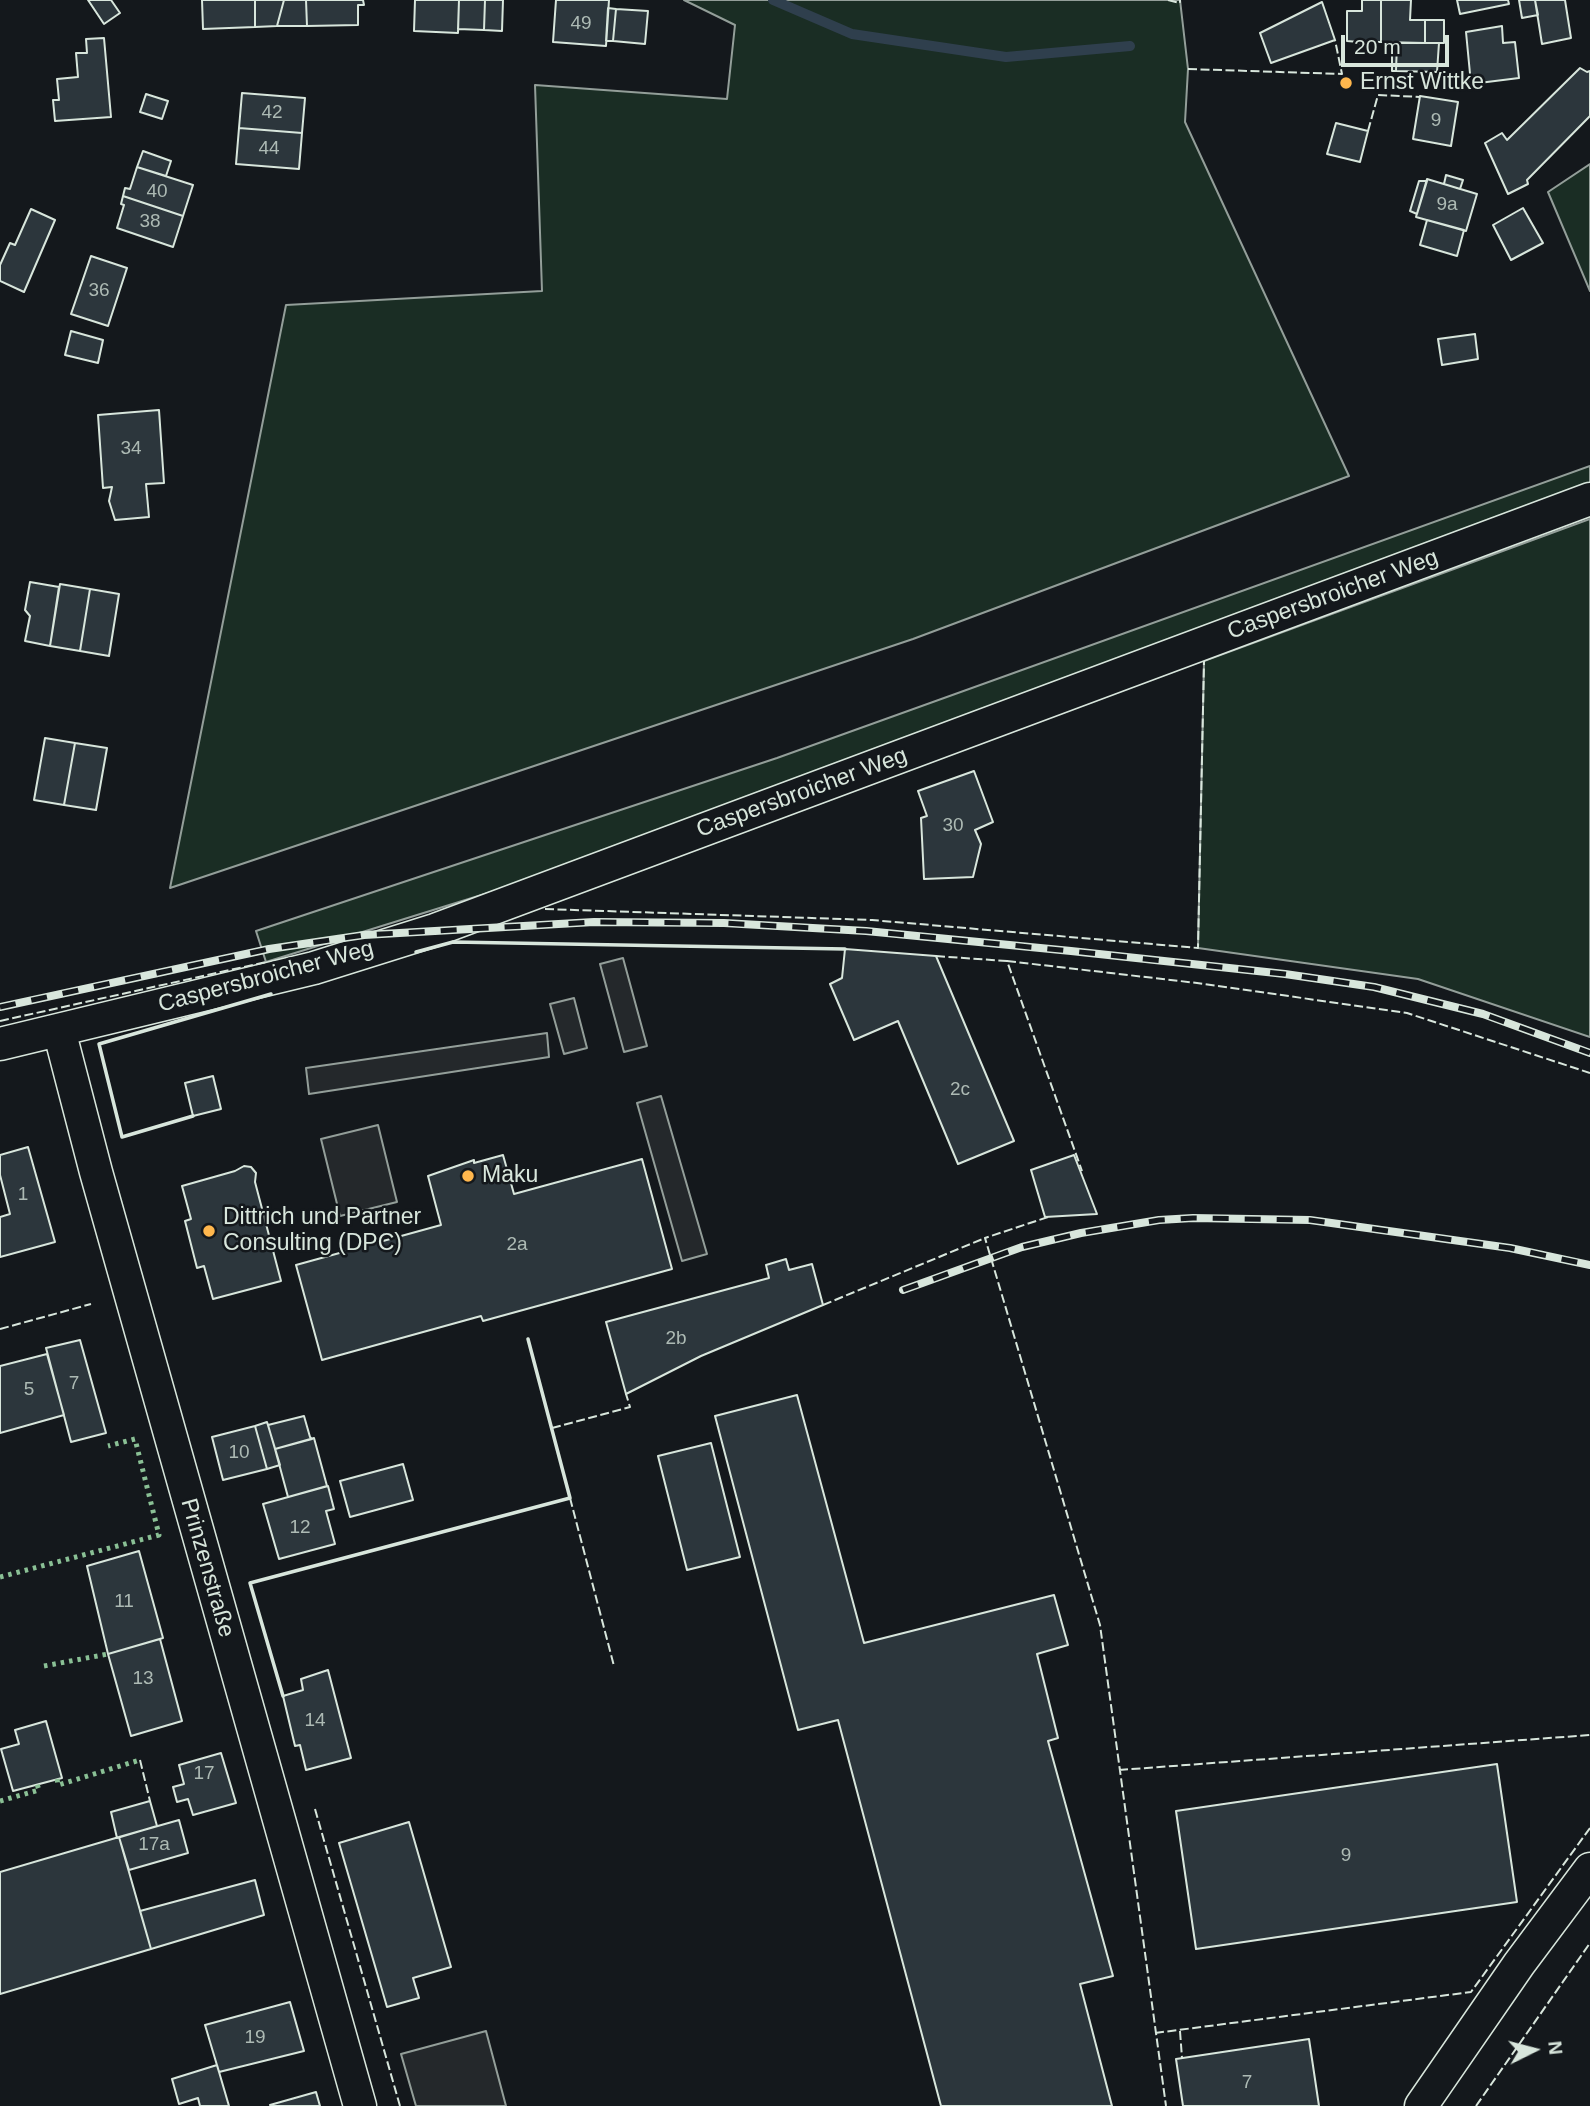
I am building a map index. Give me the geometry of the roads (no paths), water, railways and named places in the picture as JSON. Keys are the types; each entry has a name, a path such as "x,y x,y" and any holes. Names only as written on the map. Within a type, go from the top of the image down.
{"street":[{"name":"Caspersbroicher Weg","path":"0,1044 314,968 435,930 1590,499"},
{"name":"Prinzenstraße","path":"59,1030 100,1186 360,2106"},
{"path":"1421,2106 1590,1869"}],"waterway":[{"path":"773,0 852,34 1006,57 1130,46"}],"railway":[{"path":"0,1007 269,949 364,935 594,922 724,923 866,931 1071,951 1285,974 1374,987 1483,1014 1590,1053"},
{"path":"903,1290 1022,1247 1081,1233 1159,1220 1193,1218 1310,1220 1510,1248 1590,1265"}],"place":[{"name":"Ernst Wittke","path":"1346,83"},
{"name":"Maku","path":"468,1176"},
{"name":"Dittrich und Partner Consulting (DPC)","path":"209,1231"}]}
